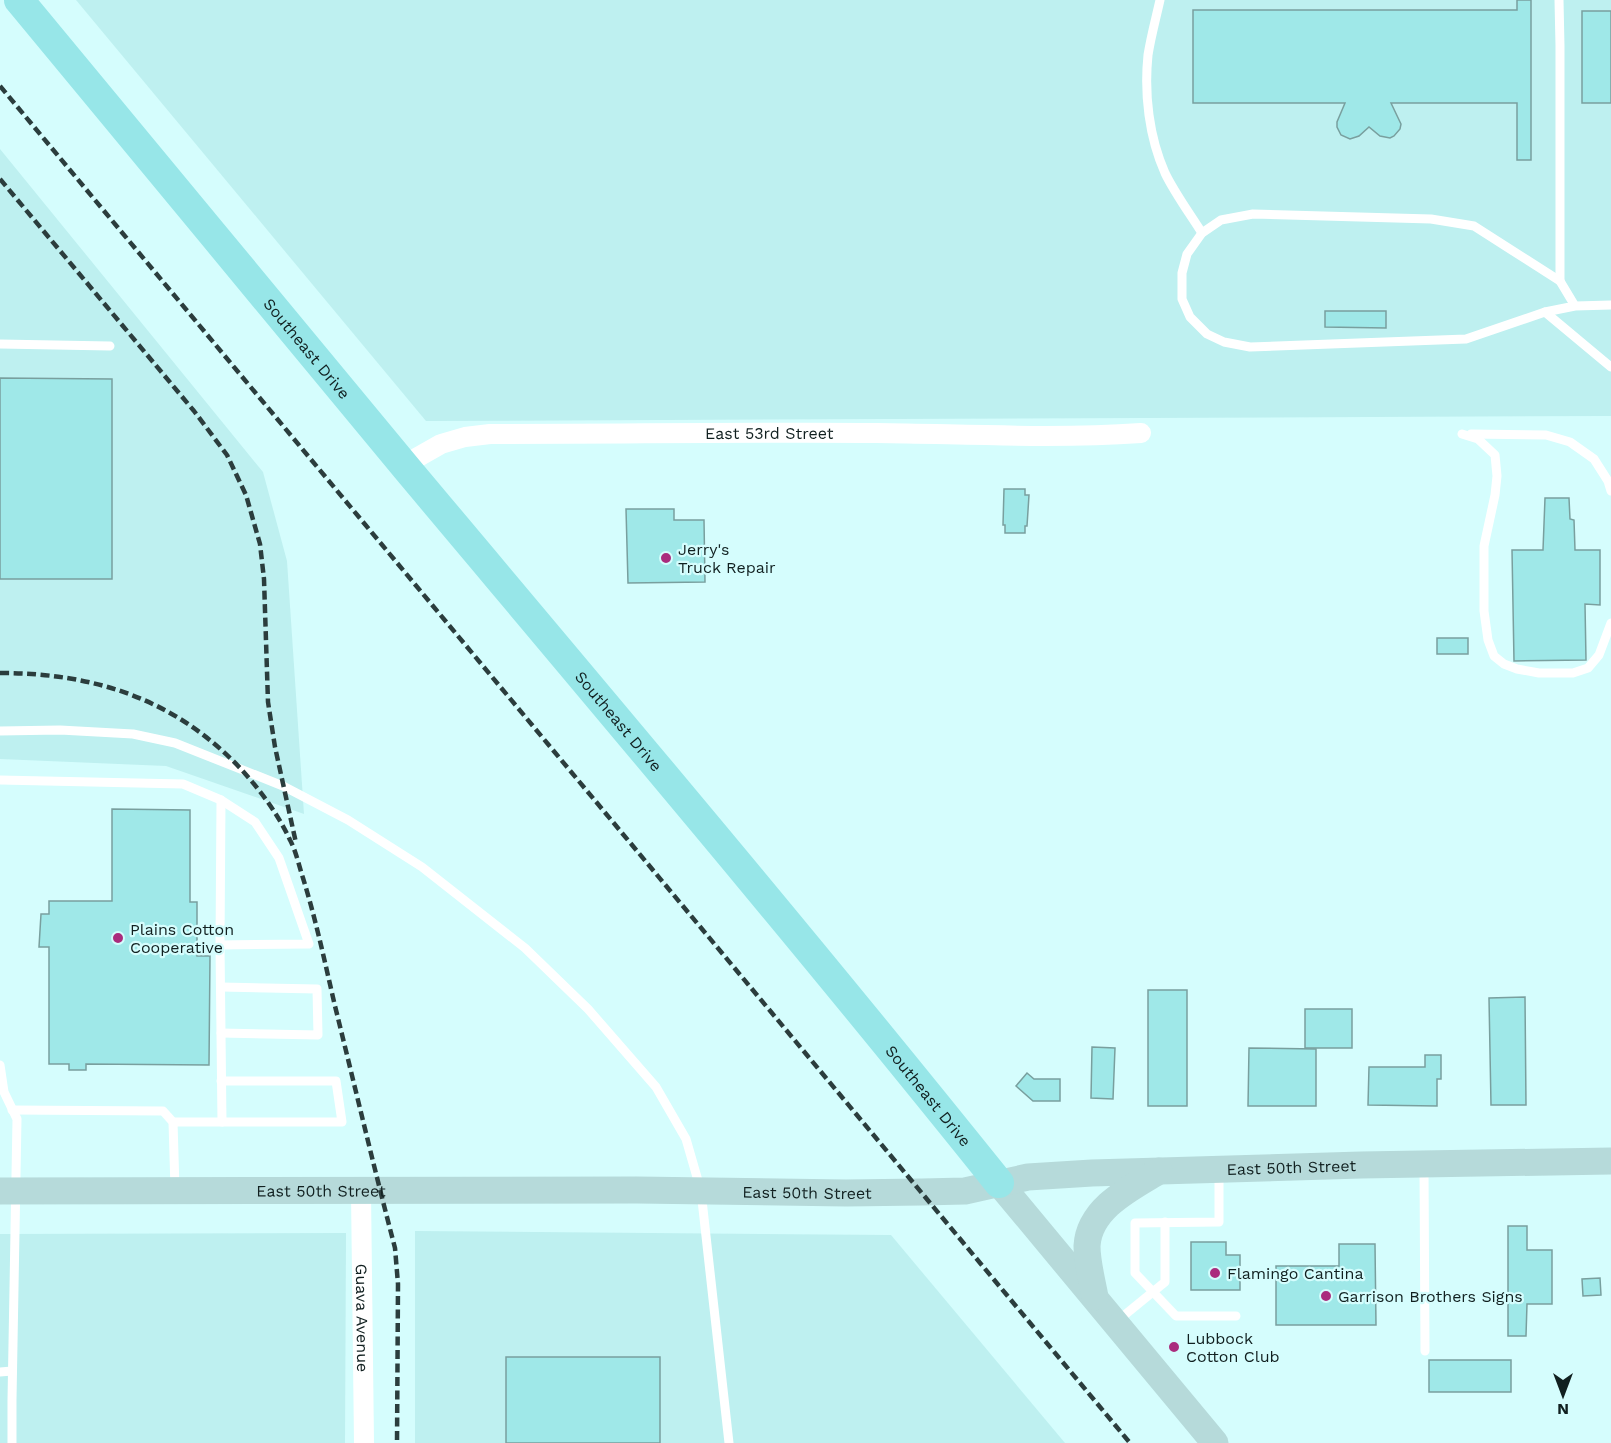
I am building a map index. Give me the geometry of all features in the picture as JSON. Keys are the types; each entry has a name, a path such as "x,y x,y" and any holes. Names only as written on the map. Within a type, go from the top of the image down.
{"main road":[{"name":"Southeast Drive","path":"19,0 1215,1443"},
{"name":"East 50th Street","path":"8,1191 846,1193 965,1191 1028,1177 1159,1170 1611,1161"},
{"path":"1096,1301 1088,1262 1087,1244 1095,1221 1109,1204 1159,1170"}],"street":[{"name":"East 53rd Street","path":"404,465 441,444 465,436 490,434 1112,435 1141,433"},
{"name":"Guava Avenue","path":"361,1192 364,1443"}],"lane":[{"path":"1160,0 1147,75 1153,136 1166,174 1202,232"},
{"path":"1559,0 1560,281"},
{"path":"1575,306 1560,281 1474,226 1431,219 1253,214 1221,220 1202,232 1186,254 1182,273 1182,299 1190,317 1207,334 1224,342 1250,347 1466,339 1545,312 1575,306 1611,305"},
{"path":"1545,312 1611,367"},
{"path":"0,345 110,346"},
{"path":"1611,491 1608,481 1594,459 1570,442 1546,435 1462,434 1478,439 1495,455 1497,476 1495,495 1484,546 1484,611 1488,640 1494,656 1504,664 1517,669 1539,673 1573,673 1588,668 1599,655 1611,623"},
{"path":"0,731 60,730 133,734 175,743 283,786 348,820 422,867 525,948 588,1009 656,1087 686,1140 700,1191 729,1443"},
{"path":"0,780 183,784 221,800 255,822 279,858 309,944 220,945"},
{"path":"221,800 222,1122"},
{"path":"221,987 317,989 318,1035 221,1033"},
{"path":"0,1065 4,1092 17,1119 8,1191 12,1443"},
{"path":"174,1122 342,1122 336,1081 222,1081"},
{"path":"12,1110 163,1111 174,1122 175,1192"},
{"path":"1424,1164 1425,1350"},
{"path":"1219,1169 1219,1222 1135,1223 1135,1273 1176,1316 1236,1316"},
{"path":"1114,1323 1165,1282 1165,1222"},
{"path":"0,1372 12,1371"}],"shaded area":[{"path":"76,0 1611,0 1611,416 426,421"},
{"path":"0,149 263,472 287,561 304,814 166,766 0,759"},
{"path":"415,1231 891,1235 1065,1443 415,1443"},
{"path":"346,1233 345,1443 0,1443 0,1234"}],"building":[{"path":"1517,0 1531,0 1531,160 1517,160 1517,103 1391,103 1401,124 1394,136 1390,138 1380,136 1369,127 1359,136 1350,139 1341,135 1337,127 1345,103 1193,103 1193,10 1517,10"},
{"path":"1582,11 1611,11 1611,103 1582,103"},
{"path":"1325,311 1386,311 1386,328 1325,327"},
{"path":"0,378 112,379 112,579 0,579"},
{"path":"1004,489 1025,489 1025,495 1029,495 1025,533 1005,533 1005,525 1003,525"},
{"path":"1545,498 1569,498 1570,519 1574,520 1575,550 1600,550 1600,605 1585,604 1586,660 1514,661 1512,550 1543,550"},
{"name":"Jerry's Truck Repair","path":"626,509 674,509 674,520 704,520 705,582 628,583"},
{"path":"1437,638 1468,638 1468,654 1437,654"},
{"name":"Plains Cotton Cooperative","path":"112,809 190,810 190,902 197,902 197,956 210,956 209,1065 86,1064 86,1070 69,1070 69,1064 49,1064 49,947 39,947 41,914 49,914 49,901 112,901"},
{"path":"1148,990 1187,990 1187,1106 1148,1106"},
{"path":"1525,997 1526,1105 1491,1105 1489,998"},
{"path":"1305,1009 1352,1009 1352,1048 1305,1048"},
{"path":"1092,1047 1115,1048 1113,1099 1091,1098"},
{"path":"1249,1048 1316,1049 1316,1106 1248,1106"},
{"path":"1425,1055 1441,1055 1441,1079 1437,1079 1437,1106 1368,1105 1369,1067 1425,1067"},
{"path":"1027,1073 1034,1079 1060,1079 1060,1101 1033,1101 1016,1086"},
{"path":"1508,1226 1527,1226 1527,1250 1552,1250 1552,1304 1527,1304 1526,1336 1508,1336"},
{"name":"Flamingo Cantina","path":"1191,1242 1226,1242 1226,1255 1240,1255 1240,1290 1191,1290"},
{"name":"Garrison Brothers Signs","path":"1339,1244 1375,1244 1376,1325 1276,1325 1276,1266 1339,1266"},
{"path":"1600,1278 1601,1295 1583,1296 1582,1279"},
{"path":"506,1357 660,1357 660,1443 506,1443"},
{"path":"1429,1360 1511,1360 1511,1392 1429,1392"}],"railway":[{"path":"0,86 1130,1443"},
{"path":"0,179 194,411 227,455 246,495 260,544 264,579 268,702 275,747 296,843"},
{"path":"0,673 68,678 100,685 161,708 189,724 241,769 268,803 285,830 296,854 312,910 395,1248 398,1284 397,1443"}],"place":[{"name":"Jerry's Truck Repair","path":"666,558"},
{"name":"Plains Cotton Cooperative","path":"118,938"},
{"name":"Flamingo Cantina","path":"1215,1273"},
{"name":"Garrison Brothers Signs","path":"1326,1296"},
{"name":"Lubbock Cotton Club","path":"1174,1347"}]}
